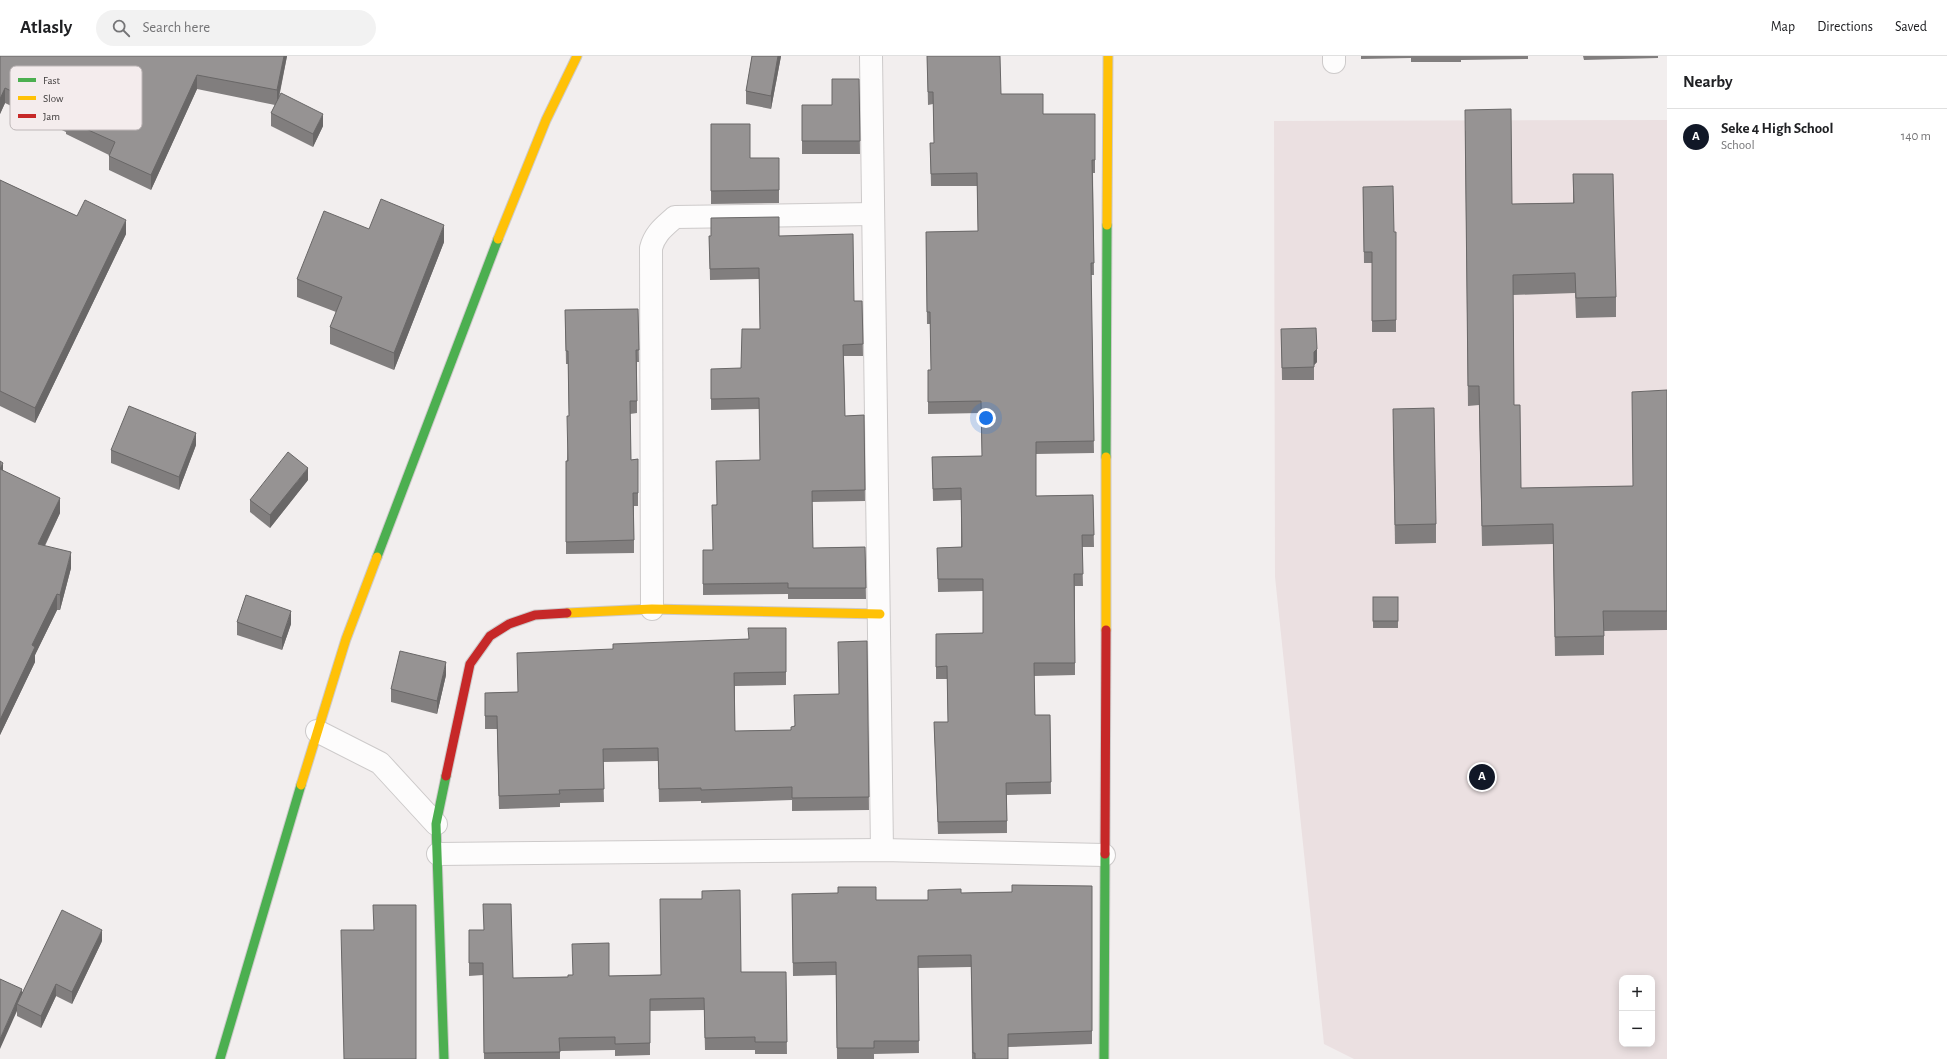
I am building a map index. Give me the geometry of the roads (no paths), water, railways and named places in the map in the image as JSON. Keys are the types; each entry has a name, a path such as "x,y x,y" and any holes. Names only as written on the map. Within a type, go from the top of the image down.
{"street":[{"path":"220,1059 317,731 346,640 504,223 546,120 577,56"},
{"path":"871,56 880,614 882,850"},
{"path":"1104,1059 1108,56"},
{"path":"652,609 651,248 653,240 658,232 675,217 873,214"},
{"path":"444,1059 436,824 470,664 490,636 509,624 535,615 652,609 880,614"},
{"path":"317,731 380,763 436,824"},
{"path":"438,854 882,850 1104,855"}],"place":[{"name":"Seke 4 High School","path":"1482,777"}]}
